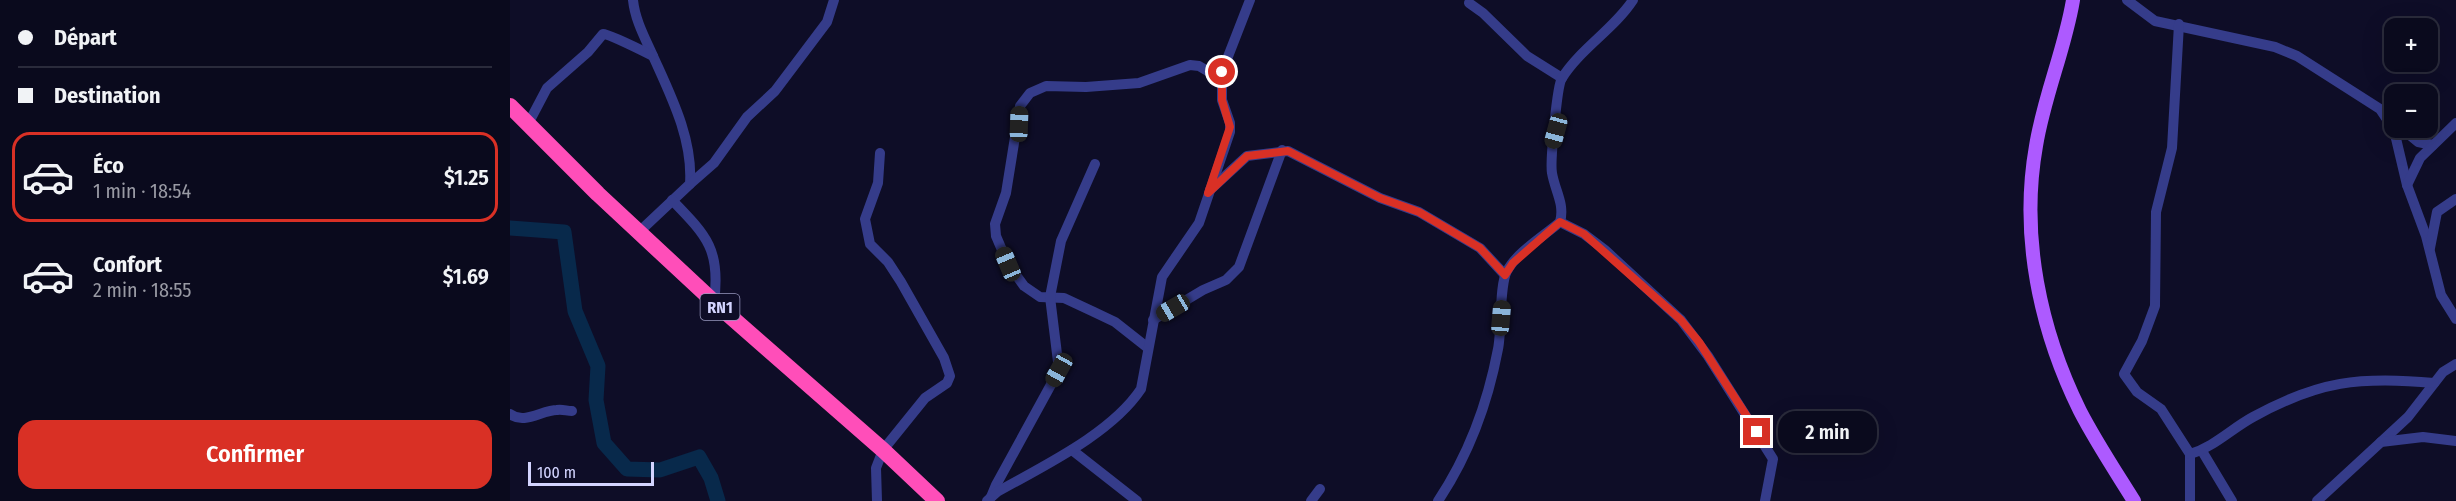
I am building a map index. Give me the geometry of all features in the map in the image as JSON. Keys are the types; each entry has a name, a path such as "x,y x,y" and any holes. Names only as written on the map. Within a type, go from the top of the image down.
{"highway":[{"name":"RN1","path":"510,106 527,126 714,302 883,450 937,501"}],"main road":[{"path":"2073,0 2036,144 2032,194 2032,248 2042,314 2061,370 2082,414 2134,501"}],"street":[{"path":"633,0 636,16 680,120 690,184"},
{"path":"640,231 714,163 747,117 775,91 827,21 834,0"},
{"path":"990,500 1072,450 1136,396 1144,381 1161,277 1198,223 1230,127 1222,100 1221,79 1250,0"},
{"path":"1438,501 1468,447 1488,388 1498,350 1505,275 1513,263 1560,222 1562,202 1552,171 1551,152 1562,78 1633,0"},
{"path":"2127,0 2155,21 2178,24 2275,47 2297,56 2371,102 2384,114"},
{"path":"1469,3 1483,13 1527,56 1562,78"},
{"path":"2178,24 2172,148 2156,212 2154,313 2124,374 2137,392 2161,409 2190,454 2190,501"},
{"path":"527,126 547,88 588,52 603,34 610,34 622,44 636,46 653,56"},
{"path":"1148,348 1115,322 1076,303 1034,294 1016,278 995,230 997,215 1006,193 1022,102 1030,93 1046,86 1086,87 1139,83 1190,65 1199,66 1221,79"},
{"path":"2407,185 2420,158 2456,123"},
{"path":"2397,138 2407,185 2430,251 2441,295 2456,319"},
{"path":"2413,138 2418,142 2433,145"},
{"path":"1208,193 1247,156 1282,150 1306,158 1380,198 1419,212 1480,248 1505,275"},
{"path":"1153,320 1203,290 1226,280 1239,267 1282,150"},
{"path":"877,501 876,468 883,450 926,398 947,383 950,376 944,358 901,282 888,262 870,244 865,219 878,183 880,153"},
{"path":"990,500 1059,370 1050,297 1061,241 1095,164"},
{"path":"672,200 700,229 712,251 718,276 714,302"},
{"path":"2430,251 2437,212 2456,200"},
{"path":"1560,222 1584,234 1605,250 1659,298 1699,342 1773,459 1765,501"},
{"path":"2317,501 2408,417 2448,367 2456,364"},
{"path":"2190,454 2202,451 2253,417 2323,385 2383,380 2434,383"},
{"path":"510,414 517,418 538,416 555,410 572,411"},
{"path":"2381,442 2423,437 2456,441"},
{"path":"1072,450 1137,501"},
{"path":"2202,451 2232,501"},
{"path":"1311,501 1320,489"}],"waterway":[{"path":"510,228 564,232 575,311 598,366 596,400 604,443 627,469 660,470 699,457 711,478 718,501"}],"route":[{"path":"1222,72 1222,100 1229,118 1230,132 1208,193 1247,156 1256,153 1288,151 1306,158 1380,198 1419,212 1480,248 1505,275 1513,263 1560,222 1572,227 1605,250 1681,320 1699,342 1757,432"}]}
